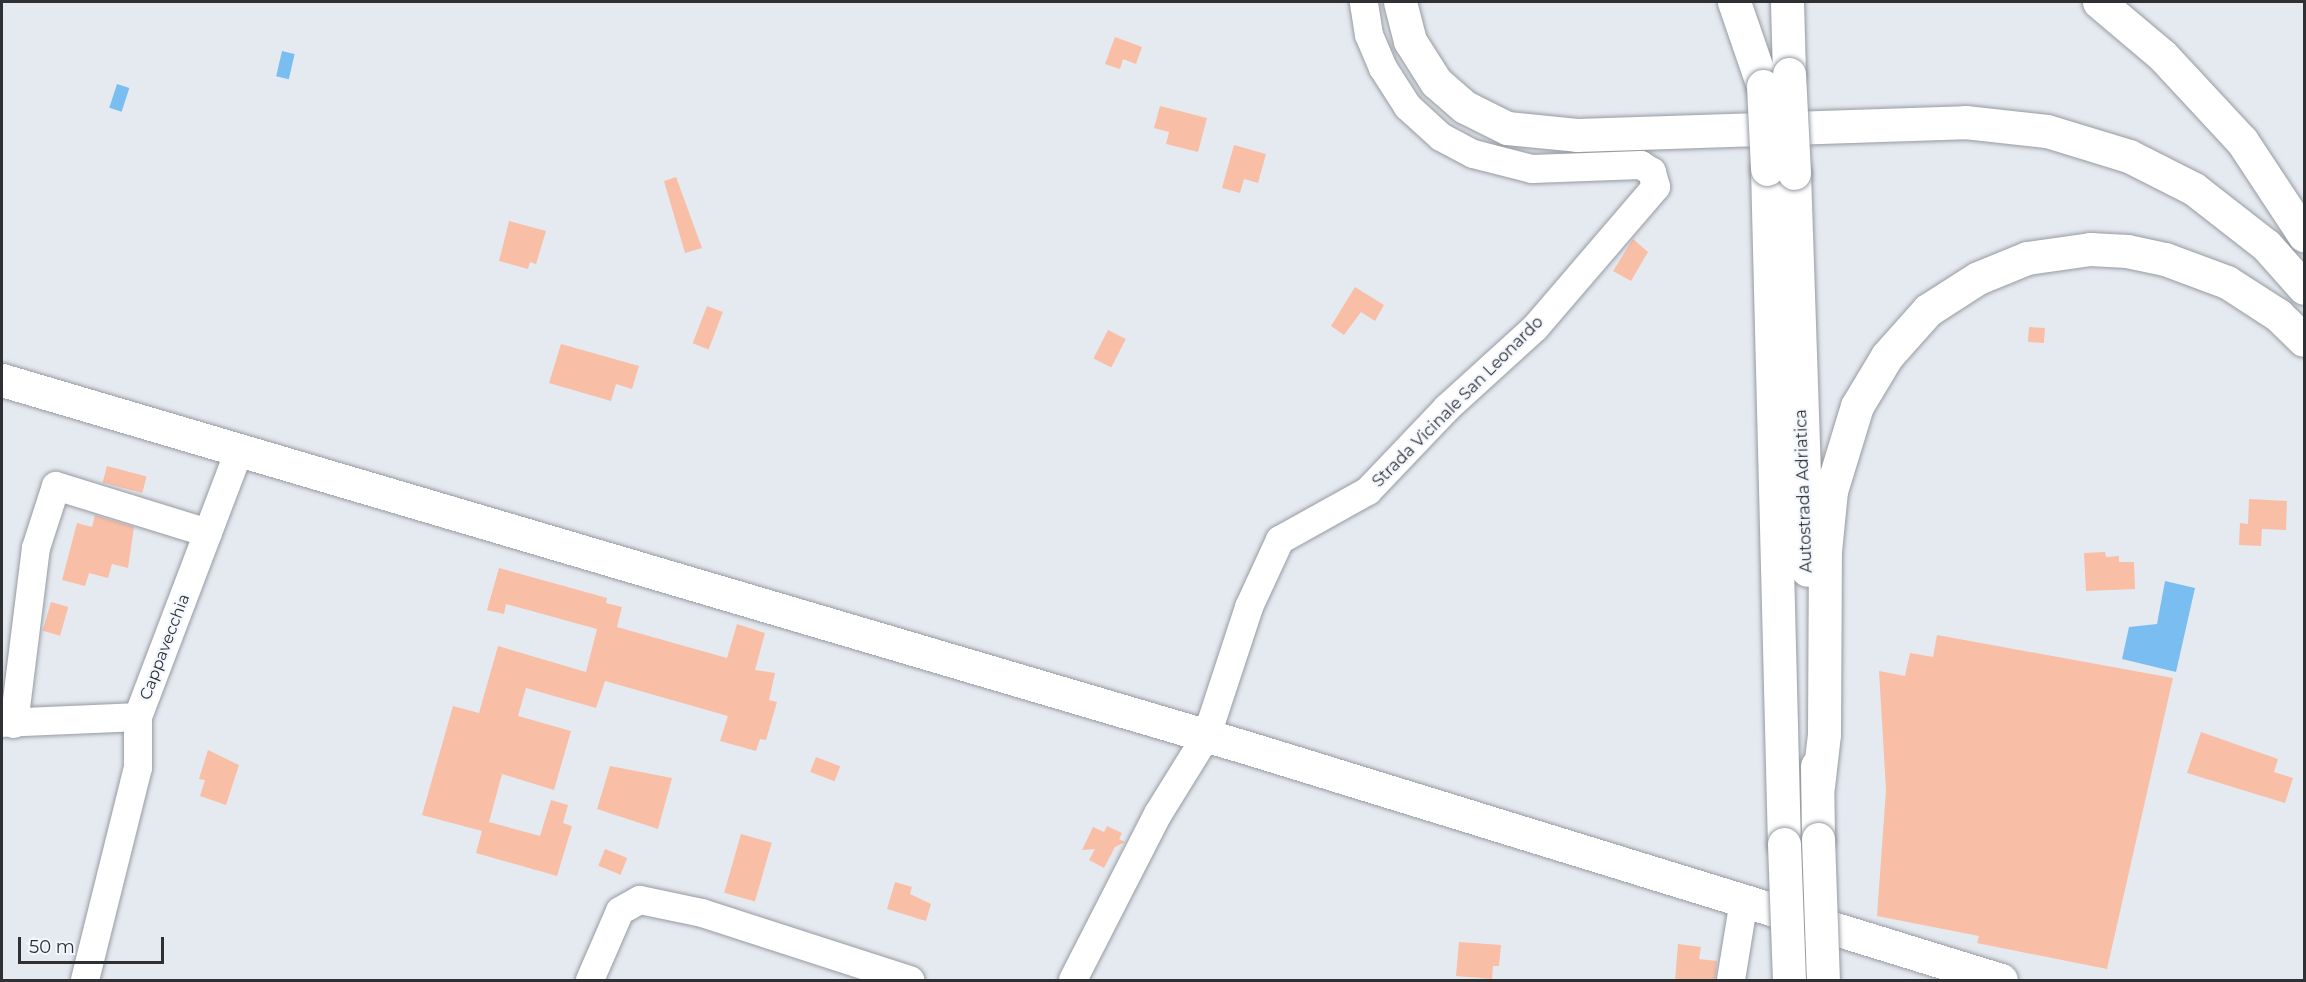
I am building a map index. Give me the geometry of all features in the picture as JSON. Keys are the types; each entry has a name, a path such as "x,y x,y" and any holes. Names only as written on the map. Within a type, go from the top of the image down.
{"main road":[{"path":"1400,2 1410,41 1436,82 1465,107 1507,128 1577,135 1965,122 2047,131 2129,156 2194,189 2266,245 2304,288"},
{"path":"1734,2 1776,80"},
{"name":"Autostrada Adriatica","path":"1758,2 1776,80 1818,786 1823,981"},
{"name":"Autostrada Adriatica","path":"1776,80 1787,2"},
{"path":"2099,2 2162,55 2242,141 2304,235"},
{"name":"Autostrada Adriatica","path":"1780,171 1784,844 1789,981"},
{"path":"1818,786 1824,734 1825,551 1831,491 1857,406 1887,356 1928,310 1978,278 2027,258 2090,249 2127,251 2165,259 2227,282 2278,315 2304,340"},
{"path":"2,380 1207,735 2001,981"}],"street":[{"name":"Strada Vicinale San Leonardo","path":"1207,735 1249,607 1280,540 1368,491 1447,408 1535,328 1656,187 1652,172 1641,165 1532,169 1473,154 1441,137 1408,106 1383,68 1369,35 1365,2"},
{"name":"Cappavecchia","path":"8,723 138,717 240,449"},
{"path":"8,723 36,548 56,486 208,533"},
{"path":"85,981 138,768 138,717"},
{"path":"1073,981 1158,814 1207,735"},
{"path":"590,981 620,911 640,900 702,913 910,981"},
{"path":"1731,981 1744,900"}],"water":[{"path":"282,51 295,54 289,79 276,76"},
{"path":"117,84 129,88 122,112 109,108"},
{"path":"2165,581 2195,588 2176,672 2122,659 2129,627 2157,624"}],"building":[{"path":"1115,37 1142,47 1136,64 1123,59 1120,69 1105,64"},
{"path":"1160,106 1207,118 1198,152 1166,144 1169,132 1154,128"},
{"path":"1234,145 1266,154 1258,183 1244,179 1240,193 1222,188"},
{"path":"676,177 702,248 685,253 664,181"},
{"path":"509,221 546,231 536,264 530,262 528,269 499,261"},
{"path":"1633,239 1648,252 1631,281 1613,271"},
{"path":"1355,287 1384,305 1375,321 1361,312 1344,335 1331,326"},
{"path":"707,306 723,312 709,349 693,343"},
{"path":"2029,327 2045,328 2044,343 2028,342"},
{"path":"1108,330 1126,339 1111,368 1093,359"},
{"path":"561,344 639,366 632,389 616,384 611,401 549,383"},
{"path":"107,466 147,477 142,493 103,482"},
{"path":"2249,499 2287,501 2286,530 2262,529 2261,546 2239,545 2240,523 2248,524"},
{"path":"95,515 134,527 128,568 112,564 108,578 89,573 85,586 62,580 77,523 92,527"},
{"path":"2105,552 2106,557 2119,556 2119,562 2134,562 2135,589 2086,591 2084,553"},
{"path":"499,568 607,598 606,603 622,607 617,627 727,658 737,624 765,633 755,670 775,673 769,700 777,702 766,740 760,739 756,751 720,741 728,716 605,681 596,708 526,688 518,716 571,731 554,790 502,774 489,822 540,836 551,800 568,805 563,823 572,826 557,876 476,853 482,831 422,815 453,706 479,713 498,646 586,672 597,629 506,604 504,614 487,610"},
{"path":"51,602 68,607 60,636 43,631"},
{"path":"1937,635 2173,678 2107,969 1977,943 1979,936 1877,916 1886,790 1879,671 1905,676 1910,653 1933,657"},
{"path":"2201,732 2278,759 2274,772 2293,778 2285,803 2187,773"},
{"path":"208,750 239,765 226,805 200,796 205,780 199,779"},
{"path":"816,757 840,766 835,781 810,772"},
{"path":"610,766 672,778 658,829 597,809"},
{"path":"1107,826 1122,833 1119,839 1125,842 1115,847 1104,868 1089,860 1095,849 1082,850 1093,827 1104,832"},
{"path":"741,834 772,843 755,901 724,893"},
{"path":"605,849 627,858 621,875 598,866"},
{"path":"895,882 912,887 910,894 931,904 926,921 887,909"},
{"path":"1459,942 1501,945 1499,966 1493,966 1492,979 1456,976"},
{"path":"1678,944 1701,947 1699,959 1717,961 1715,980 1675,981"}]}
